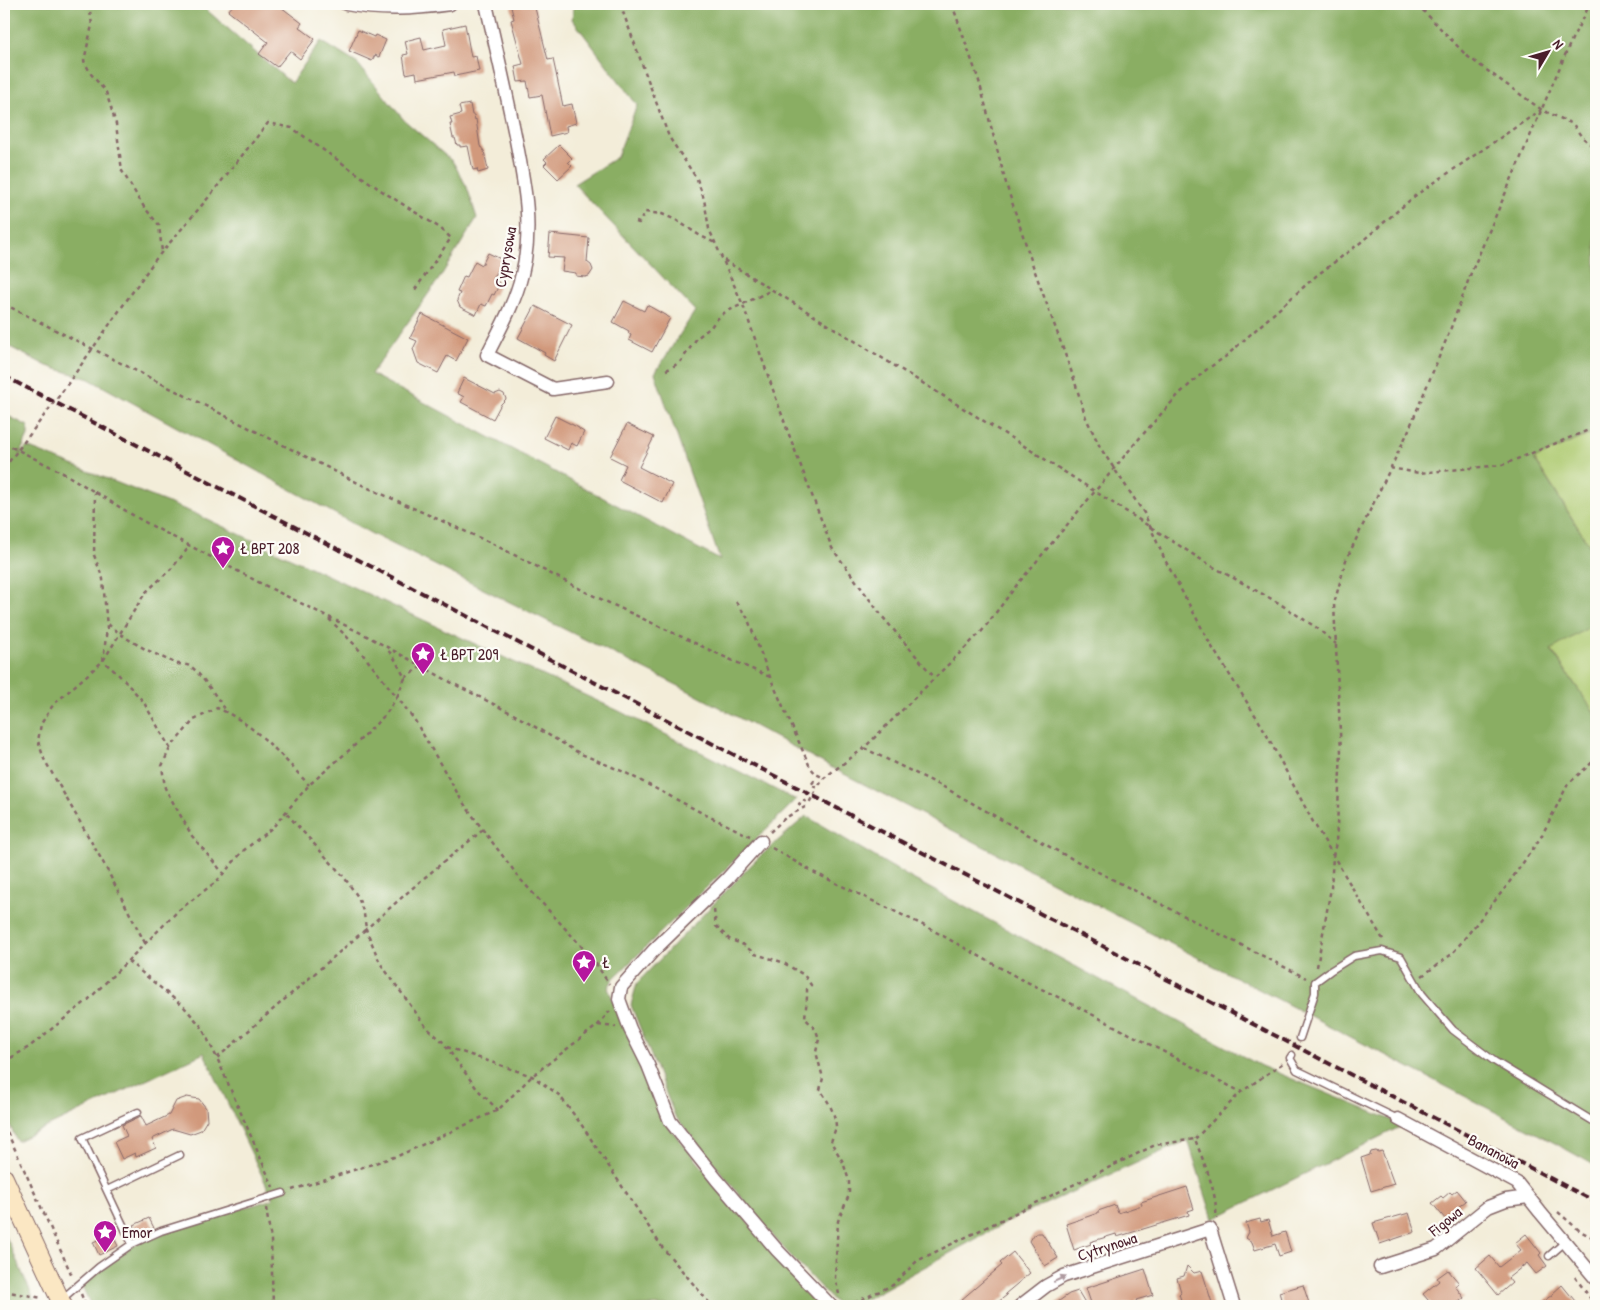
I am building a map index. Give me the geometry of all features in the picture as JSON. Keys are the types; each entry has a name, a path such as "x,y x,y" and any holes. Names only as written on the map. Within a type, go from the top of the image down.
{"main road":[{"path":"4,1178 62,1304"}],"street":[{"path":"346,4 389,9 450,4"},
{"name":"Cyprysowa","path":"486,4 519,152 528,215 527,247 514,302 487,355 553,389 608,381"},
{"path":"761,841 726,879 654,950 621,987 619,999 670,1121 765,1236 835,1302"},
{"name":"Bananowa","path":"1398,1118 1518,1183 1596,1279"},
{"name":"Figowa","path":"1380,1267 1436,1249 1488,1207 1506,1200 1528,1197"},
{"path":"1211,1232 1234,1306"},
{"name":"Cytrynowa","path":"1020,1306 1046,1286 1064,1276 1211,1232"}],"lane":[{"path":"1300,1038 1315,993 1315,982 1354,956 1382,951 1401,957 1422,994 1453,1030 1494,1061 1596,1122"},
{"path":"1291,1056 1297,1070 1398,1118"},
{"path":"132,1244 82,1138 138,1112"},
{"path":"107,1190 180,1155"},
{"path":"62,1304 77,1286 99,1267 132,1244 161,1231 280,1194"},
{"path":"1549,1256 1565,1242"}],"path":[{"path":"90,4 92,25 84,61 91,74 106,92 116,124 122,171 158,226 162,252"},
{"path":"620,4 669,137 697,179 704,200 709,229 743,305 832,548 881,616 934,677"},
{"path":"952,4 979,81 1007,187 1086,418 1101,449 1144,513 1165,560 1212,647 1262,726 1333,856 1391,954"},
{"path":"1417,4 1467,56 1542,110 1573,124 1581,136 1596,149"},
{"path":"864,748 940,785 1059,852 1315,982 1331,888 1333,856 1336,843 1341,753 1334,604 1346,560 1411,425 1449,333 1471,273 1572,39 1590,4"},
{"path":"761,841 785,818 804,807 799,804 802,800 809,803 817,788 811,785 814,781 820,784 824,778 864,748 934,677 982,632 1016,586 1137,441 1179,394 1206,370 1225,357 1316,276 1360,243 1416,195 1542,110"},
{"path":"4,468 93,349 162,252 268,123 292,128 382,191 440,228 451,238 414,291"},
{"path":"636,222 639,223 645,212 662,214 715,243"},
{"path":"722,258 1022,444 1208,564 1277,602 1317,628 1336,644"},
{"path":"666,370 681,361 697,338 724,313 772,290"},
{"path":"4,304 364,486 491,543 590,594 770,677"},
{"path":"1390,468 1419,472 1502,465 1596,427"},
{"path":"4,444 65,474 141,520 190,546 515,715 579,752 624,772 706,815 761,841 815,873 927,927 1014,976 1241,1092"},
{"path":"95,491 94,555 103,579 107,623 103,661"},
{"path":"146,943 104,864 44,759 38,741 41,724 53,705 103,661 145,592 172,568 190,546"},
{"path":"736,602 747,617 770,677 810,766 816,774 824,778"},
{"path":"128,961 184,1007 201,1026 280,1194 400,1155 498,1110 532,1076 598,1025 619,999 593,959 521,880 483,830 462,801 414,719 397,696 356,646 326,616"},
{"path":"107,623 119,634 178,664 190,666 227,712"},
{"path":"384,646 393,656 406,678"},
{"path":"103,661 143,701 170,748"},
{"path":"4,1062 29,1047 88,1000 179,910 217,881 243,851 273,827 309,785 354,746 386,714 406,678 422,666"},
{"path":"224,873 192,836 166,788 162,766 170,748 194,720 217,708 232,714 273,747 309,785"},
{"path":"1415,981 1452,954 1506,887 1541,837 1568,784 1596,759"},
{"path":"286,813 344,877 358,897 364,914 366,929 380,963 427,1028 447,1047 477,1089 498,1110"},
{"path":"217,1058 424,878 483,830"},
{"path":"718,903 714,910 716,926 728,939 744,945 756,954 782,962 804,975 811,985 807,989 805,1018 816,1030 819,1039 816,1052 823,1078 820,1090 831,1107 836,1126 830,1142 843,1162 849,1181 849,1195 838,1220 835,1302"},
{"path":"447,1047 532,1076 559,1095 581,1124 662,1247 712,1306"},
{"path":"847,1306 893,1284 918,1261 1155,1145 1195,1139 1241,1092 1291,1056"},
{"path":"4,1125 77,1286"},
{"path":"1195,1139 1214,1195 1216,1217 1211,1232"},
{"path":"265,1199 271,1240 273,1306"},
{"path":"1574,1275 1596,1306"},
{"path":"4,1290 62,1304"},
{"path":"1589,1306 1594,1303"}],"green space":[{"path":"4,4 203,4 202,6 291,83 321,41 358,64 404,120 453,162 467,187 477,218 439,279 371,374 720,560 655,373 695,311 574,184 617,157 637,105 572,19 574,4 1596,4 1596,431 1534,459 1596,556 1596,623 1551,650 1596,715 1596,1166 842,773 685,689 372,534 89,379 47,366 4,344"},
{"path":"4,414 28,426 28,436 19,455 27,447 196,514 619,711 796,800 613,979 608,988 663,1120 818,1306 91,1306 82,1286 130,1248 156,1235 273,1199 204,1053 17,1141 4,1112"},
{"path":"1596,432 1596,556 1534,458"},
{"path":"1596,623 1596,715 1551,649"},
{"path":"806,816 909,877 1261,1066 1404,1125 1213,1219 1188,1140 1016,1217 853,1306 838,1306 778,1242 675,1116 631,1005 637,983 756,860"},
{"path":"4,1232 37,1306 4,1306"}],"building":[{"path":"234,4 277,4 302,23 299,27 315,39 300,59 290,51 277,67 259,54 268,42 228,11"},
{"path":"534,4 548,60 553,59 563,106 572,104 576,123 566,126 567,132 550,136 542,95 530,97 527,81 518,82 515,66 523,64 511,20 514,19 511,7"},
{"path":"465,24 471,57 476,56 479,71 455,76 454,72 417,79 416,72 406,74 403,55 408,54 405,41 421,37 424,50 446,45 443,29"},
{"path":"358,30 386,40 379,57 375,55 372,61 349,51"},
{"path":"470,104 472,115 476,119 480,146 484,151 488,170 478,173 477,169 473,170 468,146 460,147 460,145 457,145 455,138 453,138 450,124 452,124 450,117 461,114 459,106"},
{"path":"559,145 572,158 568,162 572,166 558,179 544,165 547,162 544,159"},
{"path":"550,234 589,238 587,262 593,270 589,276 576,276 576,273 562,271 564,258 548,257"},
{"path":"488,253 503,260 493,280 500,283 486,306 481,304 476,315 460,307 457,300 460,293 457,292 464,276 467,277 475,261 482,265"},
{"path":"624,301 644,311 647,305 670,318 652,352 629,340 631,335 628,333 629,331 613,322"},
{"path":"535,306 572,325 554,361 544,355 545,353 518,338"},
{"path":"422,314 468,338 456,361 447,356 438,373 418,363 413,349 417,341 410,338"},
{"path":"464,378 495,394 500,392 504,394 506,399 493,419 461,402 464,397 457,393"},
{"path":"555,416 584,432 577,446 571,443 568,450 544,438"},
{"path":"627,424 654,437 639,467 672,484 663,503 619,480 626,465 610,457"},
{"path":"187,1097 199,1099 206,1108 207,1120 201,1130 190,1134 173,1129 152,1139 156,1148 136,1157 135,1153 122,1159 114,1142 127,1136 122,1125 141,1116 146,1126 169,1115 176,1101"},
{"path":"1376,1151 1382,1151 1394,1184 1371,1191 1361,1158"},
{"path":"1187,1187 1194,1209 1188,1211 1189,1215 1117,1237 1116,1234 1090,1242 1091,1244 1074,1250 1066,1224 1115,1205 1118,1213 1142,1205 1141,1202"},
{"path":"1457,1190 1466,1201 1457,1208 1459,1210 1446,1220 1432,1203 1441,1196 1443,1198 1450,1192 1452,1194"},
{"path":"1409,1213 1415,1232 1380,1244 1373,1223"},
{"path":"149,1218 154,1228 139,1235 134,1225"},
{"path":"1260,1219 1261,1222 1268,1220 1273,1236 1285,1232 1291,1252 1279,1256 1275,1244 1255,1250 1252,1242 1246,1238 1249,1232 1246,1223"},
{"path":"1037,1233 1042,1233 1058,1258 1045,1266 1029,1241"},
{"path":"112,1234 118,1246 99,1255 93,1242"},
{"path":"1526,1234 1541,1253 1539,1255 1547,1266 1536,1274 1527,1263 1508,1278 1512,1283 1498,1295 1476,1268 1490,1256 1499,1267 1521,1250 1515,1243"},
{"path":"1013,1252 1030,1273 1005,1294 1007,1295 993,1306 954,1306 1002,1265 1000,1263"},
{"path":"1187,1266 1194,1273 1202,1271 1213,1306 1183,1306 1177,1278 1184,1276"},
{"path":"1145,1269 1153,1295 1136,1300 1138,1304 1092,1306 1086,1288"},
{"path":"1448,1270 1459,1283 1455,1286 1464,1298 1453,1306 1433,1306 1423,1294 1439,1281 1437,1278"},
{"path":"1303,1285 1310,1306 1283,1306 1279,1292"},
{"path":"1562,1285 1579,1306 1537,1306 1552,1295"},
{"path":"1078,1291 1087,1306 1052,1306 1069,1294"}],"railway":[{"path":"4,376 1596,1202"}],"place":[{"name":"Ł BPT 208","path":"223,569"},
{"name":"Ł BPT 209","path":"423,675"},
{"name":"Ł","path":"584,983"},
{"name":"Emor","path":"105,1253"}]}
